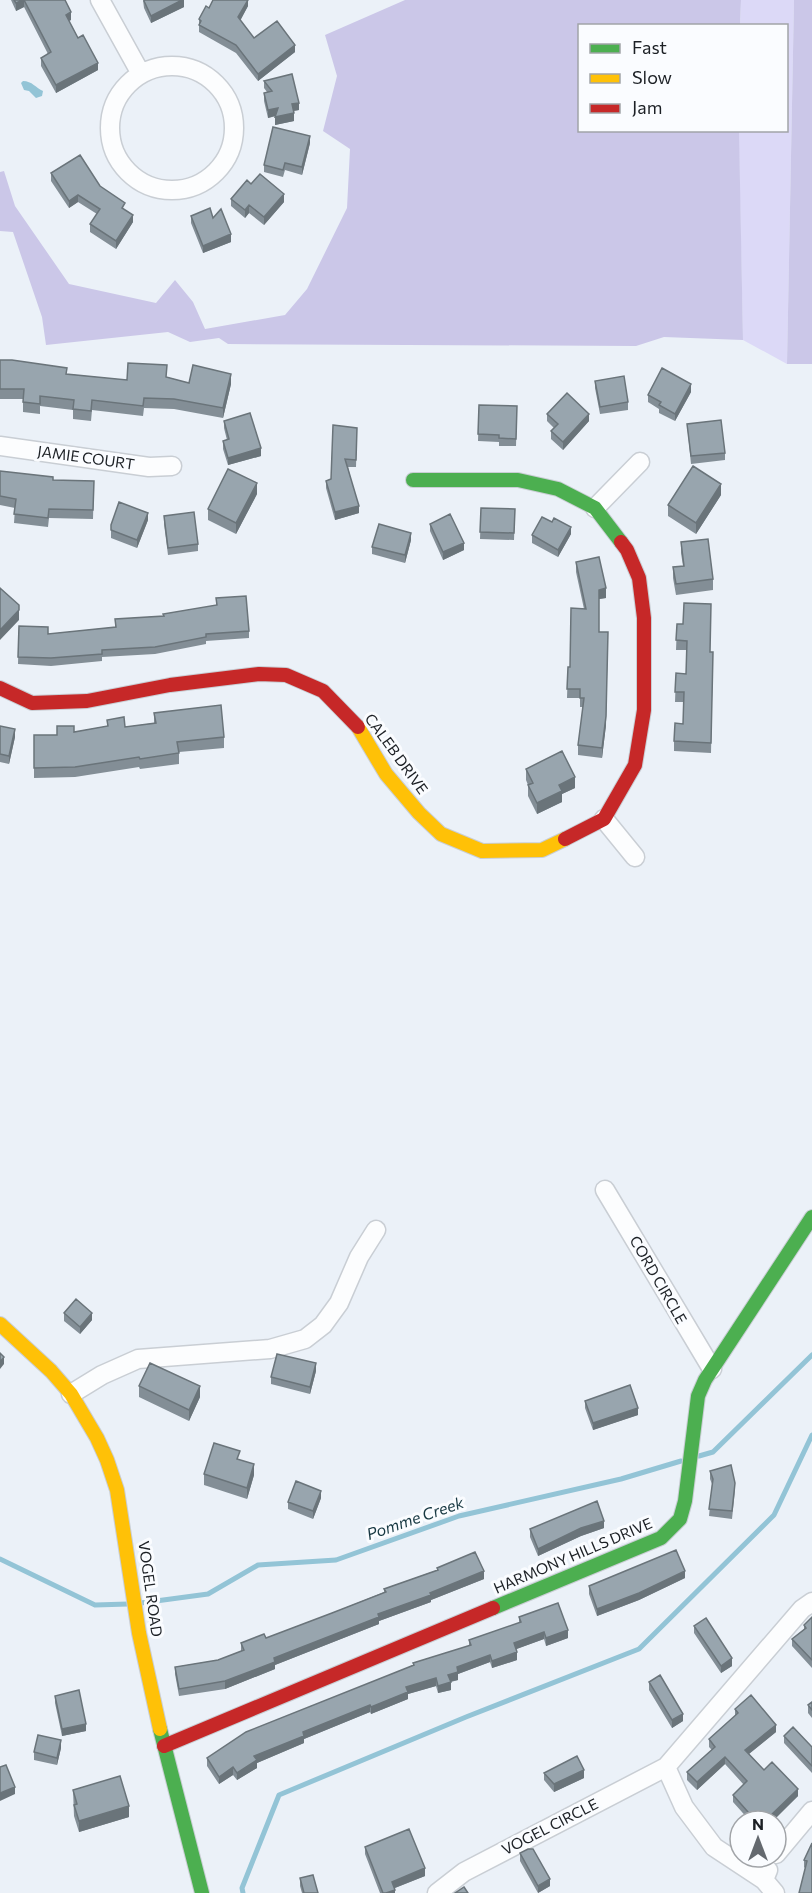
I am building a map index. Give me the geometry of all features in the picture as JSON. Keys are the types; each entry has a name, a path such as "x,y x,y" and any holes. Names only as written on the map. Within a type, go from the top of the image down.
{"street":[{"path":"100,0 141,74"},
{"path":"174,66 191,69 205,75 228,100 233,117 234,136 231,145 226,159 217,170 200,183 190,187 171,189 153,187 137,179 128,171 115,152 110,135 111,117 116,100 127,85 141,74 157,68 174,66"},
{"name":"JAMIE COURT","path":"0,446 149,467 172,466"},
{"path":"595,508 640,462"},
{"path":"413,480 519,480 558,489 595,508 627,550 639,578 644,618 644,710 635,765 604,819 635,857"},
{"name":"CALEB DRIVE","path":"0,688 32,703 87,701 170,685 259,674 286,675 323,691 358,727 386,774 419,813 441,834 482,851 542,850 604,819"},
{"name":"CORD CIRCLE","path":"605,1190 712,1369"},
{"name":"HARMONY HILLS DRIVE","path":"164,1746 661,1538 680,1519 685,1501 698,1396 712,1369 812,1217"},
{"path":"71,1394 102,1375 138,1359 270,1349 305,1339 323,1325 339,1303 359,1257 376,1230"},
{"name":"VOGEL ROAD","path":"0,1324 51,1371 71,1394 107,1460 117,1490 125,1533 139,1633 164,1746 202,1893"},
{"name":"VOGEL CIRCLE","path":"437,1893 464,1872 666,1767 802,1609 812,1602"},
{"path":"666,1767 684,1807 714,1847 770,1886 773,1869"},
{"path":"788,1840 812,1811"}],"shaded area":[{"path":"405,0 741,0 740,24 578,24 578,132 739,132 743,340 664,337 636,346 228,344 219,338 190,342 168,332 46,345 42,317 13,232 0,231 0,172 4,171 15,206 69,284 156,303 175,280 193,302 205,329 285,315 307,289 347,208 350,149 323,131 337,76 325,35"},
{"path":"741,0 794,0 787,364 743,340 739,132 788,132 788,24 740,24"},
{"path":"794,0 812,0 812,364 787,364"}],"water":[{"path":"23,81 43,91 42,96 36,98 29,91 24,90 21,83"}],"building":[{"path":"24,0 65,0 71,12 66,15 78,38 83,35 98,63 56,85 41,58 51,52"},
{"path":"145,0 182,0 151,16"},
{"path":"213,0 248,0 238,17 254,38 277,21 295,45 258,74 236,45 199,25 201,21 199,19 206,6 209,8"},
{"path":"292,74 299,103 292,104 294,113 275,117 278,108 268,110 264,93 272,91 264,81"},
{"path":"273,127 310,136 302,167 285,163 283,170 264,165"},
{"path":"80,155 100,186 125,203 122,208 133,215 116,241 90,224 100,209 78,195 69,201 51,173"},
{"path":"260,174 284,194 264,217 249,205 245,210 231,199 247,180 251,184"},
{"path":"210,208 213,218 221,209 231,234 203,246 191,216"},
{"path":"0,360 67,368 66,374 127,380 128,363 167,365 166,377 189,383 193,365 231,374 223,408 174,399 144,398 143,406 92,400 91,411 73,409 74,400 40,396 40,404 23,402 24,389 0,389"},
{"path":"662,368 691,384 675,414 659,405 661,402 648,395"},
{"path":"624,376 628,402 600,407 595,381"},
{"path":"567,393 589,414 563,442 551,431 558,424 547,414"},
{"path":"479,405 517,406 516,439 478,434"},
{"path":"250,413 261,448 228,458 223,441 229,439 224,421"},
{"path":"721,420 725,453 691,456 687,424"},
{"path":"333,425 357,428 356,460 345,459 359,506 335,512 326,481 331,479"},
{"path":"693,466 721,484 696,523 668,505"},
{"path":"228,469 257,483 236,523 208,509"},
{"path":"0,471 53,477 53,480 94,481 93,510 49,509 48,518 14,514 16,499 0,496"},
{"path":"119,502 148,513 137,540 111,530"},
{"path":"481,508 515,509 514,533 480,532"},
{"path":"194,512 198,544 168,548 164,516"},
{"path":"450,514 464,543 443,552 430,524"},
{"path":"542,517 552,522 554,518 571,527 558,550 532,535"},
{"path":"379,524 411,533 405,555 372,547"},
{"path":"708,539 713,579 676,584 673,567 684,566 681,542"},
{"path":"599,557 606,588 599,590 599,632 608,632 606,716 602,748 578,745 584,698 580,698 580,689 567,689 568,667 570,667 571,608 586,609 576,562"},
{"path":"0,588 19,605 19,610 0,630"},
{"path":"246,596 249,631 206,634 206,637 155,647 102,650 102,654 51,658 18,657 19,626 48,627 48,634 116,627 115,619 164,616 163,614 217,605 216,598"},
{"path":"684,603 711,604 710,652 713,652 711,743 674,741 675,723 683,724 684,692 675,692 676,673 686,674 687,641 676,640 677,624 683,624"},
{"path":"221,705 224,737 177,742 179,753 75,767 34,768 34,735 57,735 57,726 74,726 74,732 108,726 107,720 124,717 125,727 156,723 154,713"},
{"path":"0,726 15,729 9,756 0,754"},
{"path":"562,751 575,777 559,785 562,791 537,803 528,785 533,783 526,769"},
{"path":"76,1299 92,1313 80,1327 64,1313"},
{"path":"277,1354 316,1363 310,1387 271,1377"},
{"path":"150,1363 200,1386 189,1410 139,1386"},
{"path":"630,1385 638,1408 593,1423 585,1401"},
{"path":"214,1443 240,1451 237,1459 254,1464 247,1488 204,1474"},
{"path":"731,1465 735,1483 732,1511 709,1509 713,1479 710,1471"},
{"path":"296,1481 321,1491 313,1511 288,1502"},
{"path":"597,1501 604,1521 581,1528 538,1549 530,1529"},
{"path":"676,1550 685,1571 639,1593 597,1609 589,1586"},
{"path":"475,1552 484,1571 430,1593 431,1595 378,1614 379,1617 274,1658 275,1662 225,1681 179,1689 175,1667 218,1660 244,1650 241,1643 264,1634 266,1638 386,1592 384,1589 438,1570 437,1568"},
{"path":"558,1603 568,1630 546,1638 544,1632 514,1643 517,1652 492,1661 490,1655 457,1667 458,1672 448,1675 451,1682 438,1686 436,1678 406,1687 408,1692 303,1732 304,1736 254,1756 257,1760 237,1773 233,1767 219,1777 207,1758 246,1732 414,1665 413,1663 471,1645 469,1640 521,1622 519,1617"},
{"path":"812,1617 812,1660 792,1639 806,1628 804,1625"},
{"path":"706,1618 732,1658 721,1666 694,1626"},
{"path":"660,1675 683,1714 672,1720 649,1682"},
{"path":"79,1690 86,1724 62,1729 55,1696"},
{"path":"751,1695 776,1725 745,1750 764,1770 772,1762 798,1789 777,1809 745,1809 733,1795 747,1781 725,1757 697,1782 687,1772 715,1747 709,1739 738,1713 735,1709"},
{"path":"793,1727 812,1747 812,1766 784,1736"},
{"path":"38,1735 61,1740 57,1758 34,1752"},
{"path":"577,1756 584,1770 554,1784 544,1773"},
{"path":"6,1765 15,1787 0,1793 0,1767"},
{"path":"120,1776 129,1806 79,1821 74,1805 77,1804 73,1790"},
{"path":"409,1829 425,1868 392,1882 395,1890 383,1893 365,1847"},
{"path":"812,1843 812,1893 799,1893 807,1861 804,1860"},
{"path":"533,1849 550,1879 538,1886 520,1853"},
{"path":"313,1875 318,1893 304,1893 300,1878"},
{"path":"464,1887 468,1893 455,1893"}],"waterway":[{"name":"Pomme Creek","path":"699,1456 713,1452 812,1355"},
{"path":"243,1893 242,1888 279,1795 466,1717 639,1649 774,1515 812,1435"},
{"name":"Pomme Creek","path":"141,1603 208,1594 258,1565 336,1560 459,1516 621,1479 681,1461"},
{"name":"Pomme Creek","path":"0,1559 95,1605 128,1604"}],"traffic: fast":[{"path":"413,480 518,480 558,489 595,508 621,542"},
{"path":"493,1608 661,1538 680,1519 685,1501 698,1396 705,1380 812,1217"},
{"path":"160,1729 202,1893"}],"traffic: slow":[{"path":"358,727 386,774 419,813 441,834 482,851 542,850 565,839"},
{"path":"0,1324 51,1371 71,1394 107,1460 117,1490 139,1633 160,1729"}],"traffic: jam":[{"path":"565,839 604,819 635,765 644,710 644,618 639,578 621,542"},
{"path":"0,688 32,703 87,701 170,685 259,674 286,675 323,691 358,727"},
{"path":"164,1746 493,1608"}]}
